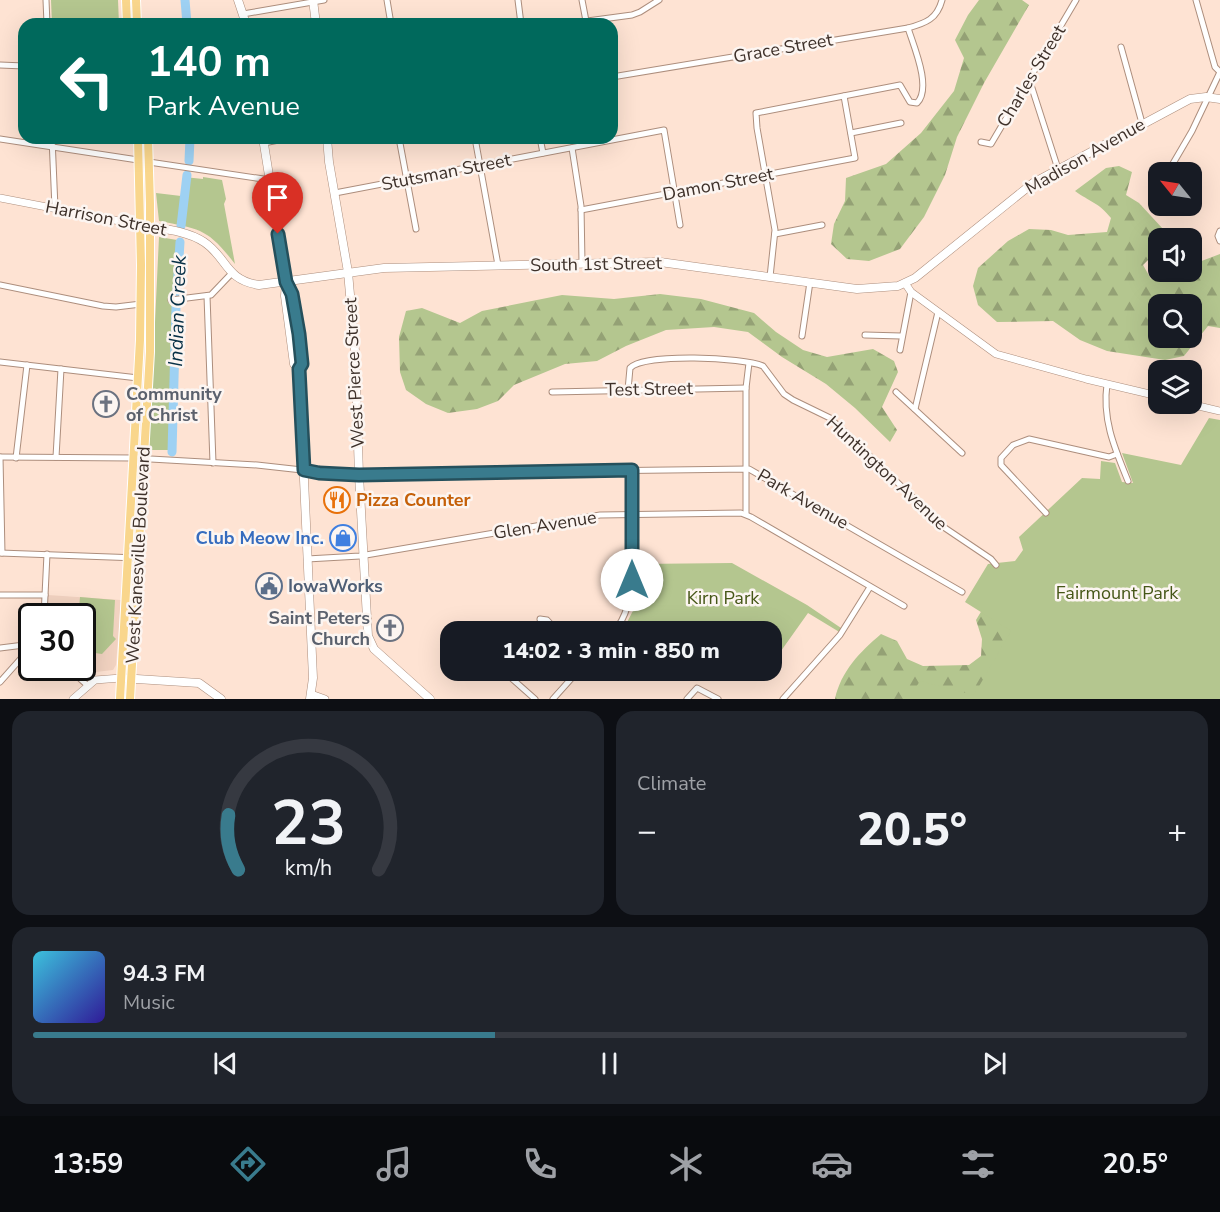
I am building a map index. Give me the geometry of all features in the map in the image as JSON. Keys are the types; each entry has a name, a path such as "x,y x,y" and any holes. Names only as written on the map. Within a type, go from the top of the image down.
{"main road":[{"path":"126,0 127,18"},
{"path":"136,0 137,18"},
{"path":"238,0 244,18"},
{"path":"313,1 315,18"},
{"name":"Madison Avenue","path":"905,283 1033,183 1190,99 1209,97 1220,99"},
{"path":"138,144 145,303"},
{"path":"145,303 150,226 148,144"},
{"path":"264,144 286,282 292,294 299,334 302,364 299,369 313,678 311,696"},
{"name":"West Pierce Street","path":"328,144 348,272 355,351 368,636 377,651 430,699"},
{"name":"Harrison Street","path":"140,225 191,235 205,243 232,273"},
{"name":"South 1st Street","path":"232,273 257,284 384,268 660,262 857,289 898,286 905,283"},
{"path":"910,292 914,278"},
{"name":"West Kanesville Boulevard","path":"120,699 138,378 145,303"},
{"name":"West Kanesville Boulevard","path":"130,699 150,351 145,303"},
{"path":"121,678 199,683 221,699"}],"street":[{"path":"46,0 47,18"},
{"path":"243,14 324,0"},
{"path":"387,0 390,18"},
{"path":"518,0 520,18"},
{"path":"582,0 585,18"},
{"path":"609,18 632,15 659,0"},
{"name":"Grace Street","path":"618,76 908,28 929,21 937,13 942,0"},
{"name":"Charles Street","path":"981,142 991,144 1076,0"},
{"path":"1173,162 1220,72 1215,67 1197,0"},
{"path":"770,277 775,234 756,113 900,85 912,104 919,102 924,83 908,28"},
{"path":"1121,46 1142,123"},
{"path":"0,65 18,66"},
{"path":"1028,82 1032,88 1058,169"},
{"path":"844,96 851,133 901,123"},
{"name":"Stutsman Street","path":"618,139 664,130 674,192"},
{"name":"Damon Street","path":"581,210 855,158 851,133"},
{"path":"0,139 18,142"},
{"path":"32,144 138,160"},
{"path":"400,144 416,229"},
{"path":"476,144 498,265"},
{"path":"541,144 543,153"},
{"name":"Stutsman Street","path":"335,193 592,144"},
{"path":"52,147 55,208"},
{"path":"572,148 581,210 582,263"},
{"path":"149,162 270,180"},
{"path":"674,192 680,225"},
{"name":"Harrison Street","path":"0,198 140,225"},
{"path":"775,234 822,225"},
{"path":"1220,231 1218,236 1220,241"},
{"path":"171,300 207,296 216,291 232,273"},
{"path":"802,336 810,282"},
{"path":"905,283 910,292 996,354 1148,394"},
{"path":"0,285 103,306 116,307 145,303"},
{"path":"900,350 910,292"},
{"path":"207,296 213,463"},
{"path":"915,409 938,312"},
{"path":"865,335 901,336"},
{"name":"Huntington Avenue","path":"628,390 630,368 638,363 667,359 714,358 763,366 780,390 793,400 830,418 945,528 990,559 996,566"},
{"path":"0,362 138,378"},
{"path":"749,363 746,388 746,514 904,606"},
{"path":"16,458 27,365"},
{"path":"56,457 61,369"},
{"path":"1107,384 1105,411 1117,454 1128,481"},
{"name":"Test Street","path":"552,392 746,388"},
{"path":"896,392 962,453"},
{"path":"1202,407 1220,411"},
{"path":"1046,513 1001,465 1001,458 1013,446 1033,440 1109,457 1117,454"},
{"path":"0,457 1,553 138,558"},
{"name":"Park Avenue","path":"0,457 133,458 359,475 746,468 758,472 962,592"},
{"path":"621,621 630,598 632,470"},
{"name":"Glen Avenue","path":"307,559 363,555 591,516 746,514"},
{"path":"45,603 47,554"},
{"path":"783,699 841,633 870,587"},
{"path":"0,595 45,595"},
{"path":"540,619 548,621"},
{"path":"0,648 18,646"},
{"path":"0,682 18,661"},
{"path":"73,699 87,685 99,679 121,678"},
{"path":"83,681 87,685"},
{"path":"515,681 535,699"},
{"path":"553,699 569,681"},
{"path":"687,699 697,688 718,699"},
{"path":"311,696 325,699"}],"shaded area":[{"path":"48,595 121,600 116,665 113,670 96,672 96,603 47,603"}],"green space":[{"path":"51,0 118,0 119,18 52,18"},
{"path":"979,0 1022,0 1029,5 984,83 957,137 945,175 924,217 900,249 869,261 847,259 831,244 834,224 845,201 846,178 886,164 921,133 954,91 964,58 955,40"},
{"path":"1119,166 1132,172 1126,195 1139,203 1148,213 1148,216 1151,216 1162,228 1148,228 1148,260 1143,265 1148,274 1148,282 1202,282 1202,261 1220,254 1220,328 1208,326 1202,334 1202,294 1148,294 1148,348 1190,348 1184,356 1165,360 1107,351 1080,340 1053,321 997,322 978,305 973,286 978,268 1008,241 1029,229 1051,230 1068,235 1107,232 1111,218 1098,205 1075,191 1106,168"},
{"path":"184,177 222,180 235,264 218,244 203,232 159,221 156,193 181,196"},
{"path":"159,237 183,241 175,294 176,450 149,450"},
{"path":"660,294 701,299 754,313 776,332 803,350 827,357 873,349 894,361 898,372 882,407 897,430 890,442 826,384 782,357 748,332 714,327 666,330 597,361 565,364 514,385 498,401 477,409 448,413 426,404 406,390 400,372 399,337 406,311 422,308 460,323 482,311 562,295 614,299"},
{"name":"Fairmount Park","path":"1209,418 1220,420 1220,699 908,699 920,681 974,695 1011,631 965,602 988,564 1015,561 1023,550 1019,537 1082,478 1100,479 1101,461 1115,463 1122,482 1133,483 1122,453 1181,465"},
{"name":"Kirn Park","path":"732,563 807,605 844,630 841,633 808,613 782,650 782,621 628,621 636,605 639,564"},
{"path":"80,597 115,600 113,636 116,639 102,654 96,653 96,603 79,603"},
{"path":"985,605 1021,631 978,699 835,699 852,663 881,634 897,641 907,659 923,666 969,665 981,656 982,639 976,620"}],"waterway":[{"name":"Indian Creek","path":"185,0 186,18"},
{"name":"Indian Creek","path":"189,161 190,144"},
{"name":"Indian Creek","path":"181,226 187,175"},
{"name":"Indian Creek","path":"172,452 180,242"}],"place":[{"name":"Community of Christ","path":"106,404"},
{"name":"Pizza Counter","path":"337,500"},
{"name":"Club Meow Inc.","path":"343,538"},
{"name":"IowaWorks","path":"269,586"},
{"name":"Saint Peters Church","path":"390,628"}],"route":[{"path":"278,234 286,282 292,294 299,334 302,364 299,369 304,470 359,475 632,470 632,580"}]}
